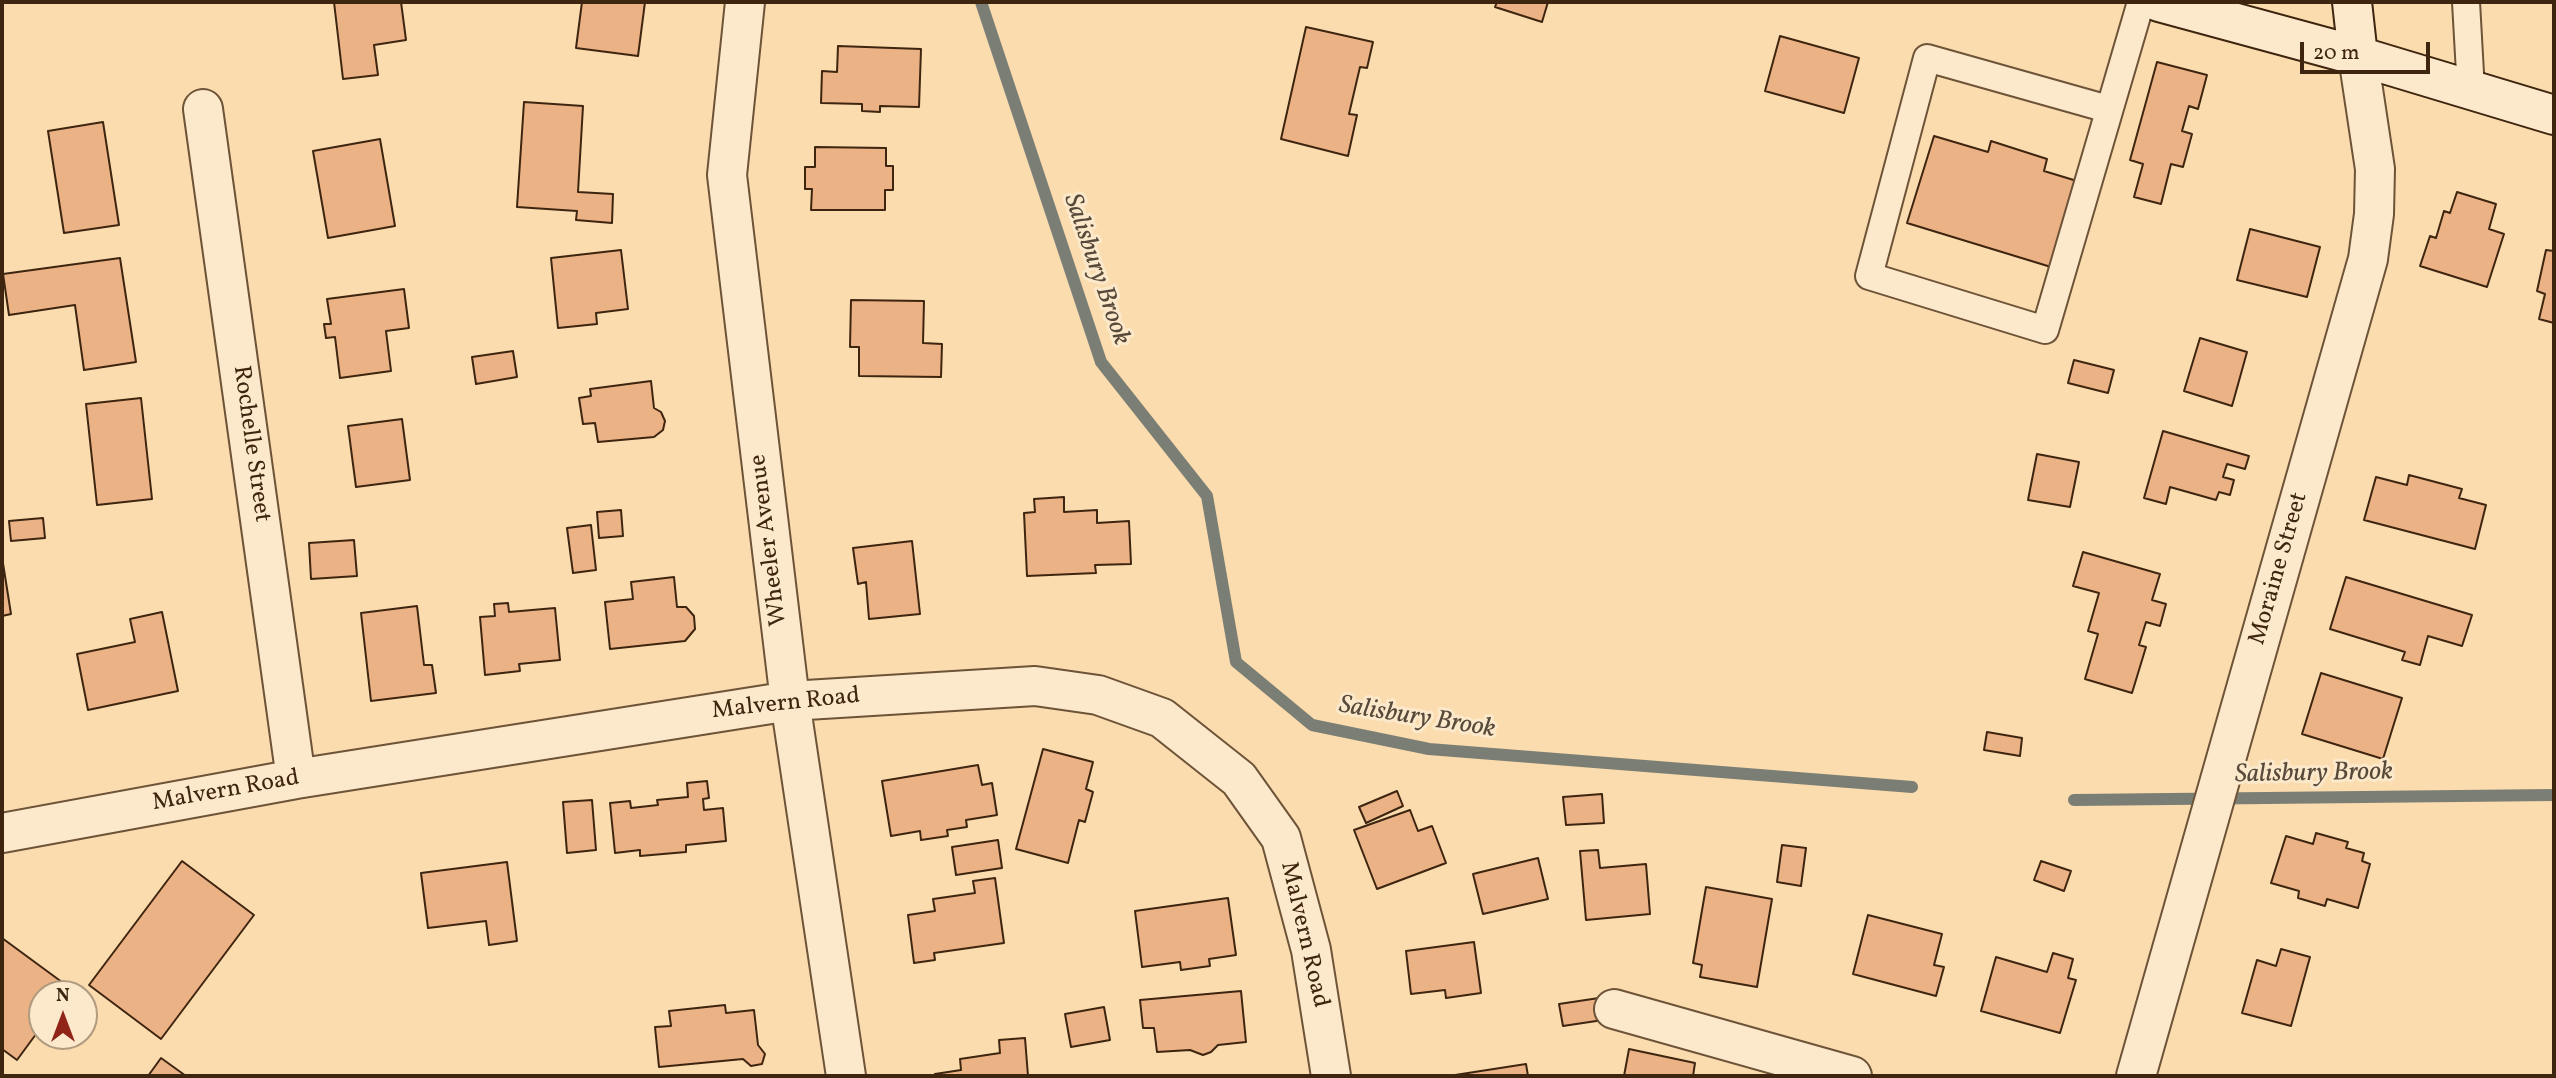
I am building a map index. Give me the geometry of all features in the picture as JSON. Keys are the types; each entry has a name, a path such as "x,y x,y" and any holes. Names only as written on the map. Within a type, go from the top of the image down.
{"street":[{"name":"Wheeler Avenue","path":"745,2 727,174 790,701 846,1076"},
{"path":"2159,2 2358,56 2554,115"},
{"name":"Moraine Street","path":"2136,1076 2368,259 2374,214 2375,169 2351,2"},
{"name":"Rochelle Street","path":"203,109 296,779"},
{"name":"Malvern Road","path":"2,834 296,779 790,701 1035,686 1098,695 1162,718 1239,779 1281,838 1311,950 1331,1076"},
{"path":"1614,1009 1852,1076"}],"lane":[{"path":"2108,109 1927,58 1869,276 2045,330 2141,2"},
{"path":"2466,2 2471,90"}],"building":[{"path":"334,2 401,2 406,40 374,45 378,75 343,79"},
{"path":"582,2 645,2 638,56 576,48"},
{"path":"1497,2 1548,2 1542,22 1495,7"},
{"path":"1306,27 1373,42 1367,68 1360,67 1349,114 1357,115 1348,156 1281,139"},
{"path":"1780,36 1859,58 1844,113 1765,91"},
{"path":"838,46 921,49 919,107 880,106 880,112 862,111 862,104 821,103 822,71 837,72"},
{"path":"2157,62 2207,75 2198,109 2189,106 2182,131 2192,134 2183,167 2171,164 2161,204 2134,197 2143,164 2130,160"},
{"path":"524,102 583,106 578,192 613,194 612,223 576,220 577,211 517,207"},
{"path":"103,122 119,225 64,233 48,131"},
{"path":"1934,136 1988,152 1991,141 2047,159 2044,171 2077,181 2051,267 1907,223"},
{"path":"380,139 395,226 328,238 313,151"},
{"path":"815,147 886,148 886,166 893,166 893,190 885,190 885,210 811,210 812,189 805,189 805,167 815,167"},
{"path":"2457,192 2496,204 2489,229 2504,234 2487,287 2420,266 2430,236 2436,238 2444,211 2450,213"},
{"path":"2250,229 2320,247 2307,297 2237,280"},
{"path":"621,250 628,309 596,313 597,324 558,328 551,258"},
{"path":"2546,250 2554,251 2554,323 2539,319 2545,294 2537,291"},
{"path":"120,258 136,362 84,370 75,305 9,315 3,274"},
{"path":"404,289 409,328 386,331 391,371 340,378 335,337 326,338 324,324 331,324 327,299"},
{"path":"851,300 924,301 923,343 942,344 941,377 859,376 859,347 850,347"},
{"path":"2200,338 2247,352 2232,406 2184,391"},
{"path":"513,351 517,377 476,384 472,357"},
{"path":"2074,360 2114,370 2108,393 2068,383"},
{"path":"651,381 654,408 661,412 665,421 663,430 654,437 598,442 595,423 583,424 579,398 591,396 590,389"},
{"path":"141,398 152,499 97,505 86,404"},
{"path":"402,419 410,480 356,487 348,426"},
{"path":"2163,431 2249,456 2245,469 2227,464 2223,477 2234,480 2230,495 2219,492 2216,500 2170,487 2166,504 2144,498"},
{"path":"2037,454 2079,462 2070,507 2028,500"},
{"path":"2409,475 2462,489 2459,498 2486,505 2475,549 2364,520 2376,477 2407,485"},
{"path":"1064,497 1064,512 1097,510 1097,523 1129,521 1131,564 1095,565 1096,573 1027,576 1024,513 1035,512 1034,499"},
{"path":"621,510 623,536 599,538 597,512"},
{"path":"43,518 45,538 11,541 9,521"},
{"path":"591,525 596,570 573,573 567,528"},
{"path":"354,540 357,576 311,579 309,543"},
{"path":"912,541 920,614 869,619 866,582 858,584 853,548"},
{"path":"2083,552 2160,574 2152,600 2166,604 2160,626 2146,622 2139,645 2146,647 2132,693 2085,679 2098,634 2088,631 2099,593 2073,586"},
{"path":"2,557 11,614 2,616"},
{"path":"674,577 677,607 686,607 694,616 695,629 685,641 610,649 605,602 633,599 631,582"},
{"path":"2346,577 2472,615 2462,646 2428,636 2420,665 2402,660 2405,652 2330,629"},
{"path":"508,603 509,612 555,608 560,660 519,664 520,671 485,675 480,617 495,616 494,604"},
{"path":"417,606 424,665 432,665 436,693 371,701 361,613"},
{"path":"162,612 178,691 88,710 77,654 135,642 130,619"},
{"path":"2321,673 2402,698 2383,759 2302,734"},
{"path":"1987,732 2022,738 2020,756 1984,750"},
{"path":"1043,749 1093,762 1086,789 1093,792 1085,822 1079,820 1068,863 1016,849"},
{"path":"978,765 982,785 992,783 997,815 966,820 967,827 947,830 948,836 921,840 920,831 891,836 882,781"},
{"path":"707,781 709,798 703,799 704,810 723,808 726,841 686,845 686,852 640,856 640,850 615,853 610,803 630,801 631,808 658,805 657,800 688,797 687,783"},
{"path":"1397,791 1403,806 1366,823 1359,807"},
{"path":"1602,794 1604,823 1566,825 1563,797"},
{"path":"592,800 596,850 567,853 563,802"},
{"path":"1410,810 1418,831 1432,826 1446,863 1377,889 1354,830"},
{"path":"2316,833 2348,842 2346,848 2364,853 2362,861 2370,864 2358,908 2327,899 2325,906 2298,898 2299,891 2271,883 2286,836 2313,844"},
{"path":"998,840 1002,868 956,875 952,847"},
{"path":"1782,845 1806,848 1801,886 1777,882"},
{"path":"1598,850 1600,868 1646,864 1650,914 1586,920 1580,851"},
{"path":"1538,858 1548,899 1483,914 1473,874"},
{"path":"182,861 254,915 161,1039 98,992 98,980 93,980"},
{"path":"2041,861 2071,871 2064,891 2034,880"},
{"path":"507,862 517,941 489,945 486,921 428,928 421,873"},
{"path":"995,878 1004,943 934,953 935,960 914,963 908,915 935,911 933,899 975,893 973,881"},
{"path":"1706,887 1772,899 1757,987 1700,977 1702,965 1693,963"},
{"path":"1228,898 1236,955 1209,959 1210,966 1181,970 1180,962 1142,967 1135,911"},
{"path":"1868,915 1942,934 1934,965 1944,967 1936,996 1853,974"},
{"path":"2,938 59,980 28,980 28,1045 17,1060 2,1049"},
{"path":"1474,942 1481,993 1446,998 1445,990 1411,994 1406,951"},
{"path":"2281,949 2310,957 2291,1026 2242,1013 2257,960 2276,966"},
{"path":"2053,953 2073,959 2068,978 2076,980 2060,1033 1981,1011 1996,957 2047,972"},
{"path":"1241,991 1246,1042 1218,1045 1203,1055 1190,1050 1157,1052 1154,1028 1143,1028 1140,1000"},
{"path":"1599,998 1603,1020 1563,1026 1559,1004"},
{"path":"725,1005 726,1013 754,1010 758,1045 765,1054 762,1064 751,1066 743,1059 659,1067 655,1027 671,1026 669,1011"},
{"path":"1104,1007 1110,1040 1071,1047 1065,1014"},
{"path":"1025,1038 1028,1076 935,1074 961,1070 960,1059 1000,1053 999,1040"},
{"path":"1629,1049 1695,1063 1693,1076 1624,1076"},
{"path":"161,1058 186,1076 148,1076"},
{"path":"1526,1064 1528,1076 1455,1076 1455,1075"}],"waterway":[{"name":"Salisbury Brook","path":"981,2 1101,362 1207,496 1236,662 1312,725 1429,749 1912,787"},
{"name":"Salisbury Brook","path":"2074,800 2554,795"}]}
